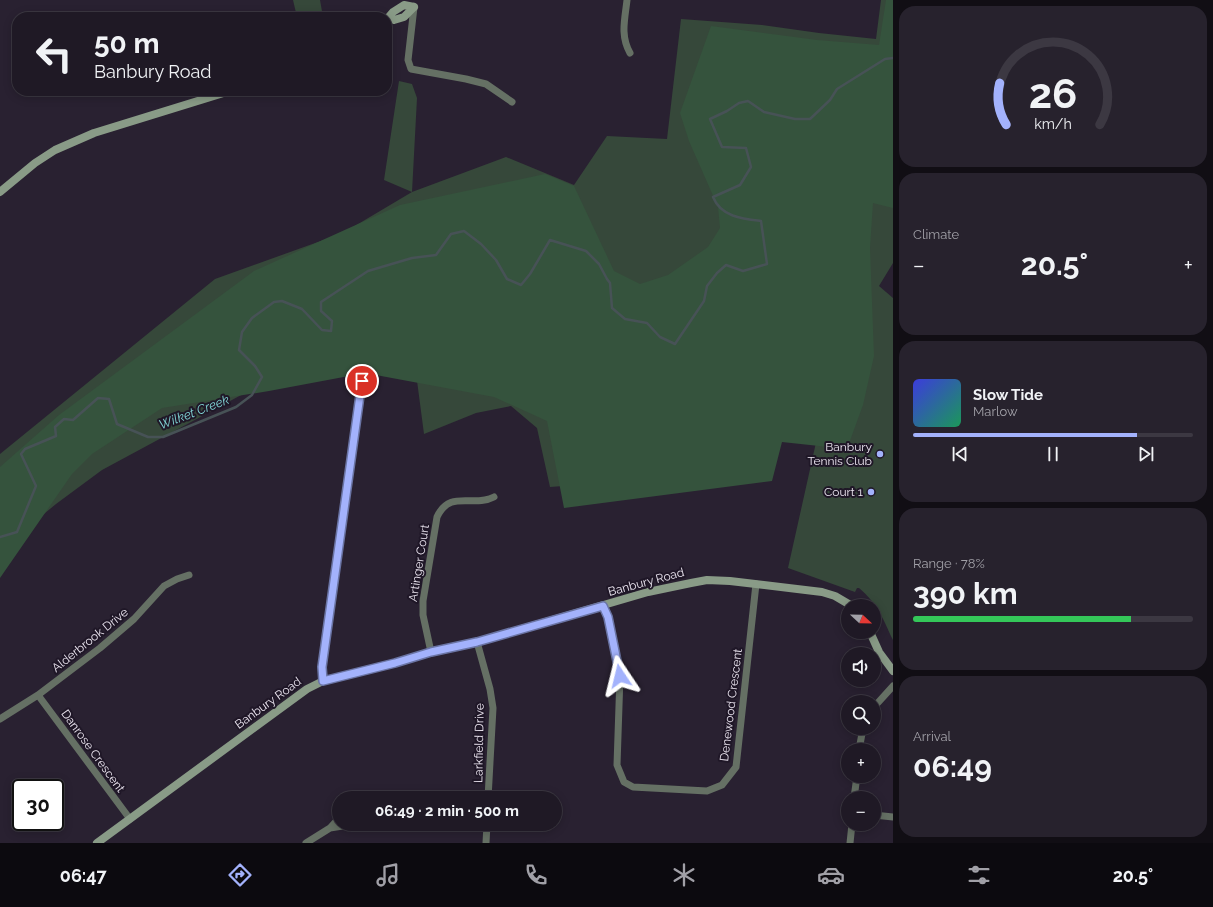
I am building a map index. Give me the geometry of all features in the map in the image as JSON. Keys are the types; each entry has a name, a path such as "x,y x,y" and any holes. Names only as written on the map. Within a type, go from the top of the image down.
{"street":[{"path":"627,0 623,31 625,43 630,53"},
{"path":"392,19 404,17 415,3"},
{"path":"415,3 408,60 411,69 486,84 512,102"},
{"path":"0,192 35,163 51,153 94,133 214,96"},
{"path":"323,681 322,667 362,381"},
{"name":"Artinger Court","path":"431,652 425,629 423,601 437,517 440,510 449,502 489,500 494,497"},
{"name":"Alderbrook Drive","path":"0,719 38,695 100,648 134,619 164,586 189,575"},
{"name":"Banbury Road","path":"96,843 307,688 323,681 395,663 431,652 477,642 648,592 707,580 730,581 822,592 841,600"},
{"name":"Denewood Crescent","path":"603,606 608,617 620,676 617,765 624,782 633,787 706,791 722,785 736,767 756,584"},
{"path":"873,639 879,652 893,671"},
{"name":"Larkfield Drive","path":"477,642 490,689 493,708 488,791"},
{"path":"881,699 893,686"},
{"name":"Danrose Crescent","path":"38,695 130,819"},
{"path":"881,816 893,817"},
{"path":"306,843 330,828"},
{"path":"486,843 487,831"},
{"path":"850,843 851,831"}],"green space":[{"path":"293,0 320,0 322,12 296,12"},
{"path":"881,0 893,0 893,263 879,286 893,298 893,640 881,616 881,599 870,599 859,588 857,588 855,592 788,568 817,438 720,439 629,481 550,487 537,428 511,406 476,413 424,434 416,373 390,345 256,387 102,470 56,504 0,550 0,454 215,279 343,233 412,192 506,157 574,185 607,136 667,139 681,19 762,25 876,39"},
{"path":"886,0 893,0 893,208 873,203 870,248 874,356 863,405 847,449 782,442 772,481 564,508 547,421 494,397 365,373 269,391 162,408 92,454 72,474 0,578 0,467 59,415 254,271 400,205 545,174 574,186 614,271 640,284 668,275 708,247 720,228 718,207 689,141 680,113 711,26 817,40 879,45"},
{"path":"399,81 412,84 417,98 412,192 384,180"}],"waterway":[{"name":"Wilket Creek","path":"0,537 17,532 36,486 21,454 25,449 56,436 55,427 64,419 73,420 98,398 109,399 117,424 148,437 163,437 236,407 252,395 262,377 255,366 239,350 242,332 252,318 274,302 282,301 302,309 322,330 331,331 332,321 321,311 321,302 368,271 412,258 436,255 451,234 464,231 481,244 496,260 507,279 521,285 530,274 550,240 586,251 599,264 610,283 612,308 625,319 647,323 660,337 675,344 704,301 707,286 717,273 726,265 743,271 767,264 761,221 733,216 721,209 713,197 740,185 751,167 746,148 722,147 710,119 727,111 739,103 748,101 764,112 795,119 810,119 830,100 837,89 885,59 893,58"}],"place":[{"name":"Banbury Tennis Club","path":"880,454"},
{"name":"Court 1","path":"871,492"}],"route":[{"path":"362,381 321,671 323,681 395,663 431,652 477,642 603,606 608,617 620,676"}]}
